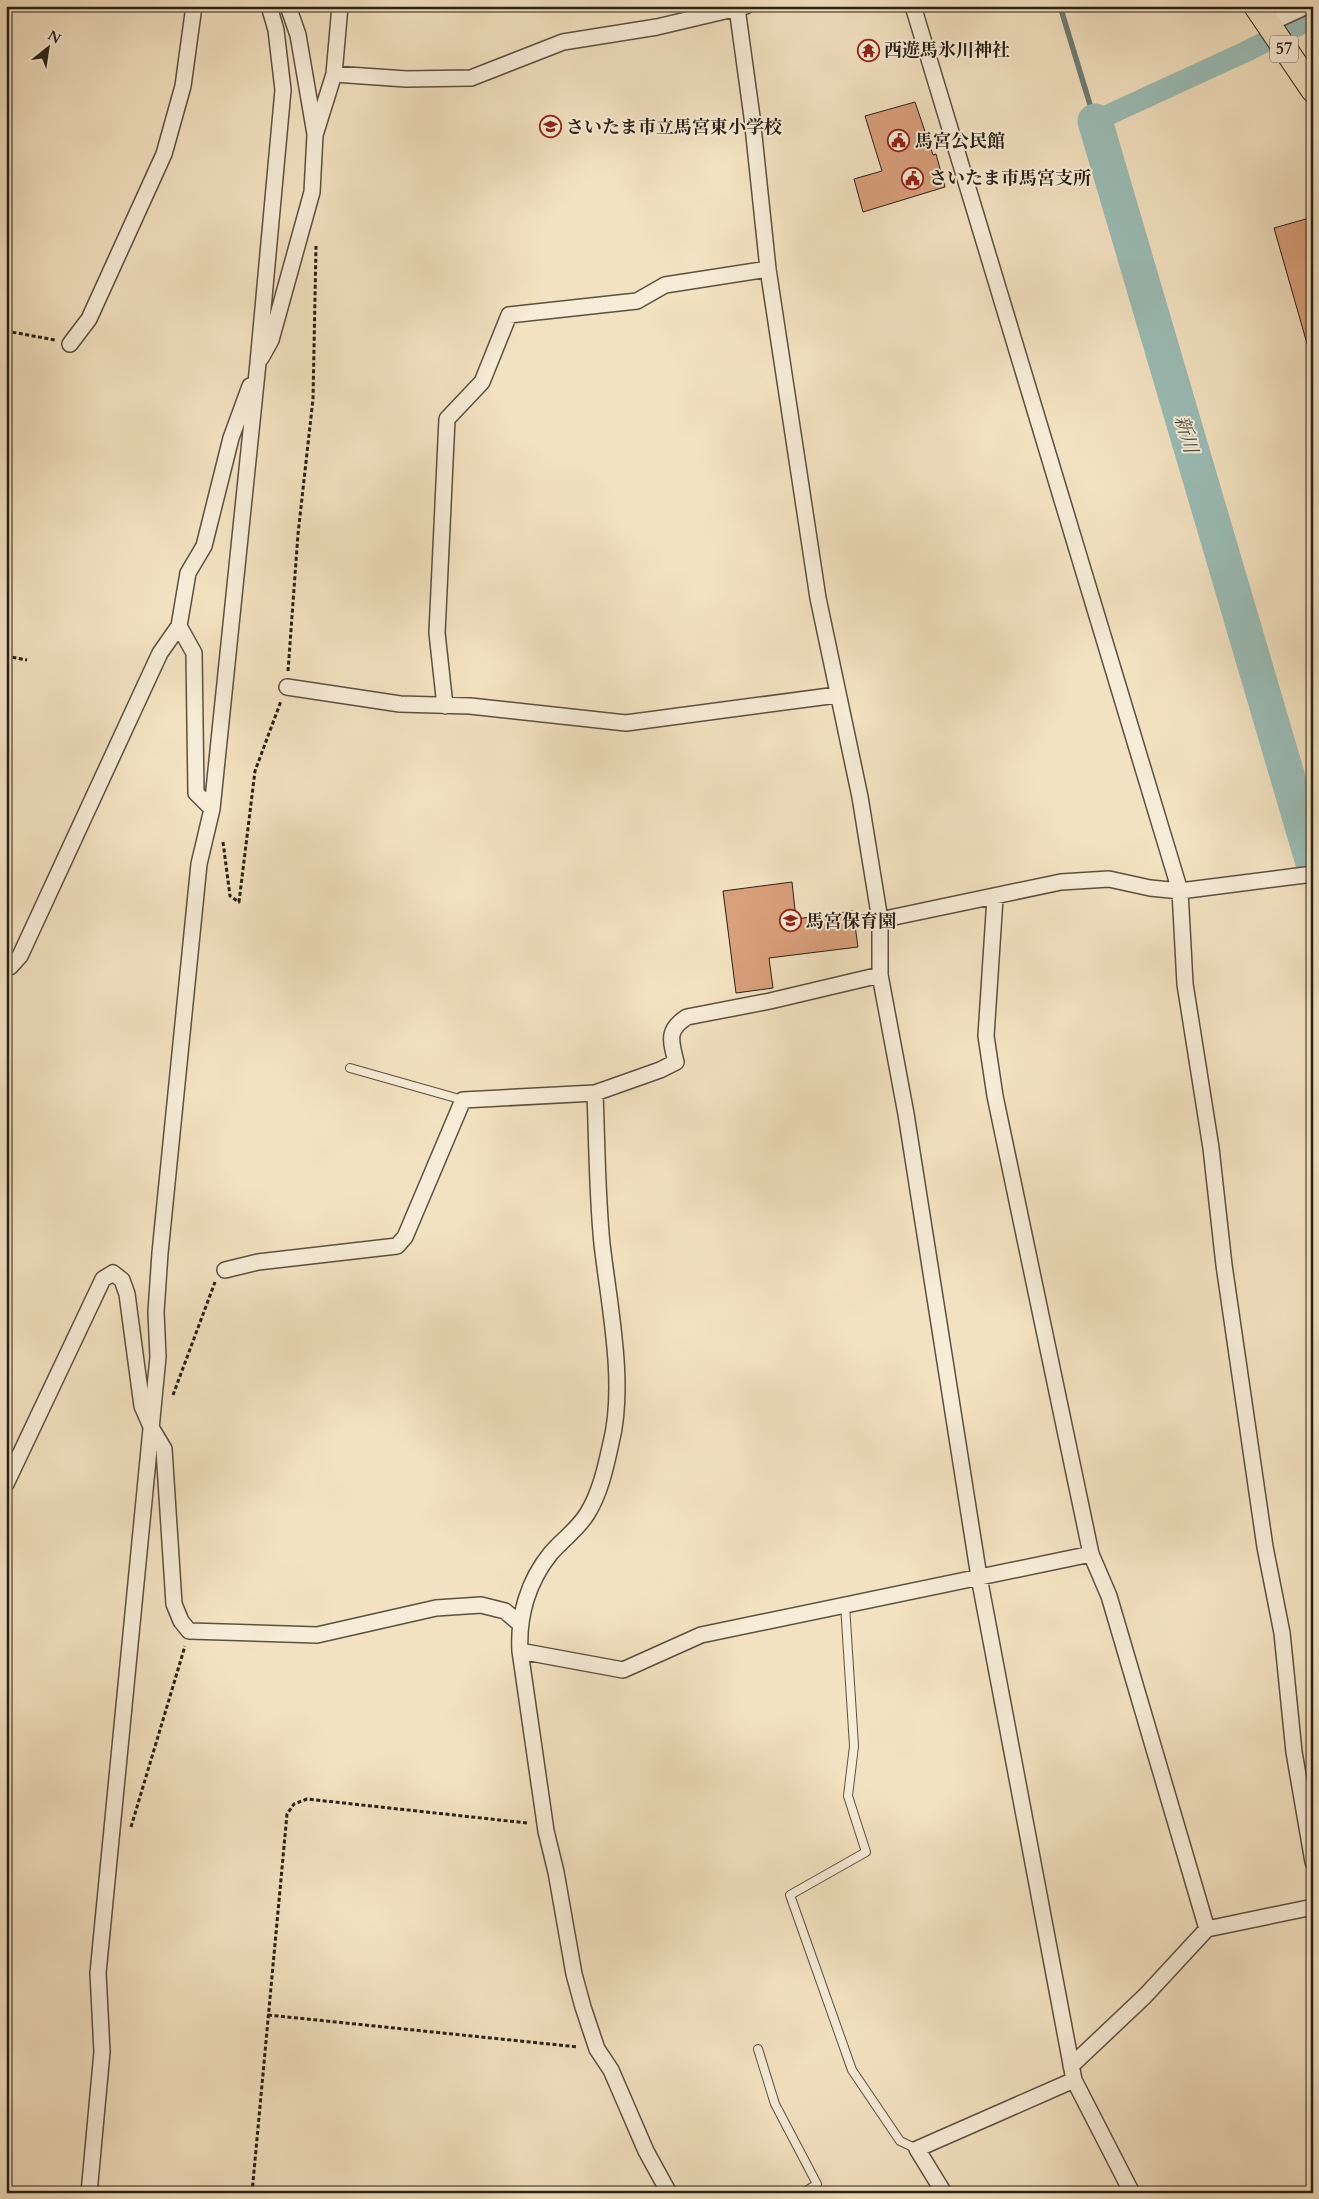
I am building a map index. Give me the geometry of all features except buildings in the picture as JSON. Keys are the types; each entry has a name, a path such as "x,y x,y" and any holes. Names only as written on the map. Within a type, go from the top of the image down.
{"main road":[{"name":"57","path":"1262,15 1313,90"}],"street":[{"path":"70,344 89,320 164,154 183,86 194,6"},
{"path":"89,2193 102,2052 98,1973 152,1429 158,1356 156,1312 160,1253 199,864 212,810 258,363 283,90 276,30 269,6"},
{"path":"6,967 10,967 20,956 160,652 179,626 188,573 204,546 231,438 258,363 272,340 312,192 315,135 298,35 288,6"},
{"path":"315,135 334,74 340,6"},
{"path":"913,6 1180,891 1185,984 1211,1148 1224,1265 1265,1547 1282,1633 1294,1752 1313,1862"},
{"path":"1262,15 1307,6"},
{"path":"334,74 406,79 470,78 563,42 657,27 714,10 741,7 768,269 818,598 860,797 880,920 880,975 906,1114 979,1577 1073,2073 1132,2193"},
{"path":"445,706 437,633 447,419 482,382 509,315 637,302 665,285 768,269"},
{"path":"179,626 194,653 196,793 212,810"},
{"path":"287,688 400,704 586,717 626,723 837,695"},
{"path":"880,920 995,898 1061,882 1109,879 1150,888 1180,891 1313,874"},
{"path":"995,898 986,1036 995,1096 1091,1554 1109,1596 1207,1929"},
{"path":"224,1270 258,1262 397,1246 405,1238 463,1100 595,1093 660,1070 676,1062 671,1034 676,1024 687,1017 770,1001 880,975"},
{"path":"595,1093 602,1241 618,1403 612,1442 594,1501 586,1516 550,1554 526,1598 520,1622 520,1652 545,1825 556,1872 574,1974 597,2049 611,2070 646,2151 668,2193"},
{"path":"6,1484 103,1279 113,1273 122,1280 127,1294 142,1406 152,1429 164,1449 174,1604 181,1621 189,1631 317,1635 436,1608 481,1606 505,1610 520,1622"},
{"path":"520,1652 623,1670 701,1635 1091,1554"},
{"path":"944,2193 917,2149 1073,2073 1207,1929 1313,1907"}],"lane":[{"path":"350,1068 463,1100"},
{"path":"845,1605 854,1746 848,1796 866,1852 790,1895 852,2070 900,2141 917,2149"},
{"path":"758,2050 775,2104 817,2184 803,2193"}],"path":[{"path":"212,810 221,825 230,896 238,902 255,771 287,688 298,534 313,399 316,238"},
{"path":"6,331 70,344"},
{"path":"6,656 27,660"},
{"path":"171,1401 214,1282 224,1270"},
{"path":"130,1832 189,1631"},
{"path":"252,2193 287,1814 294,1804 306,1799 545,1825"},
{"path":"268,2015 597,2049"}],"waterway":[{"name":"新川","path":"1060,6 1095,121"},
{"path":"1095,121 1245,52 1313,18"},
{"name":"新川","path":"1095,121 1313,863"}],"place":[{"name":"西遊馬氷川神社","path":"868,50"},
{"name":"さいたま市立馬宮東小学校","path":"550,127"},
{"name":"馬宮公民館","path":"899,141"},
{"name":"さいたま市馬宮支所","path":"913,178"},
{"name":"馬宮保育園","path":"790,921"}]}
